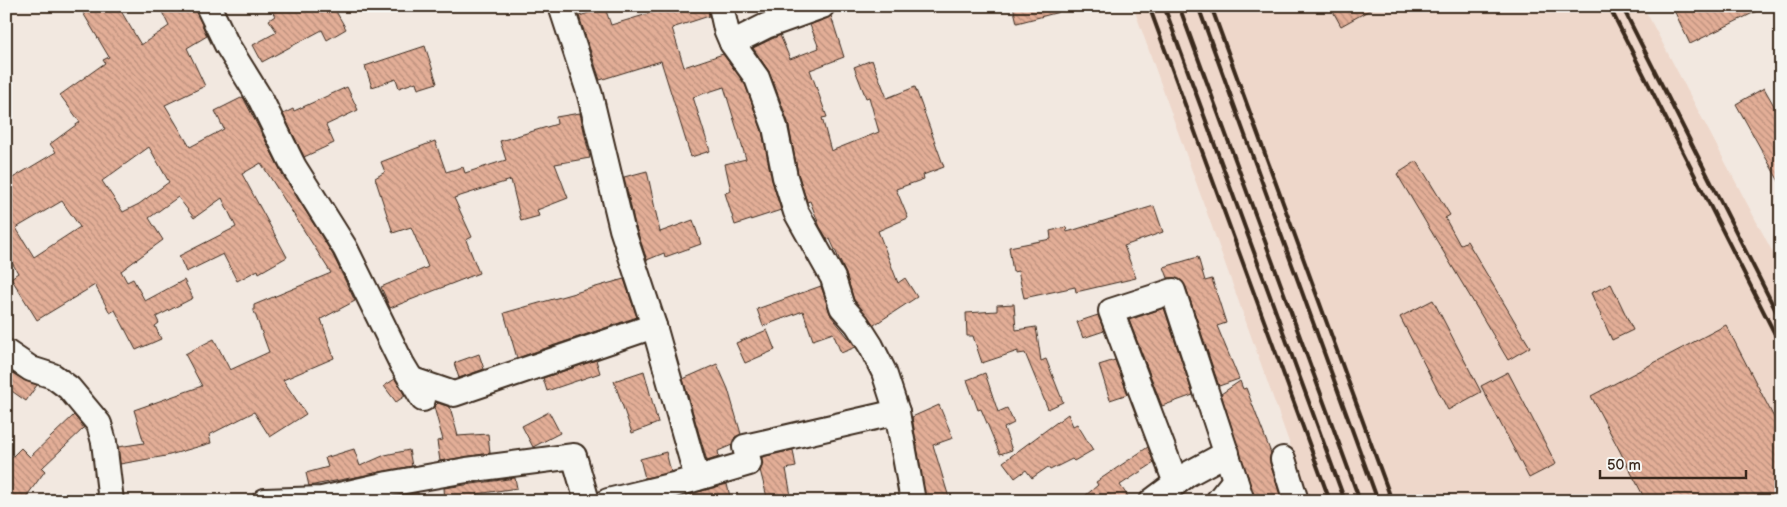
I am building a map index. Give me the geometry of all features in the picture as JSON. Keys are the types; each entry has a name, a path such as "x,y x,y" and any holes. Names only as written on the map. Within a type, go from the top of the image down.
{"street":[{"path":"208,6 227,45 261,100 294,167 345,248 402,364 418,389 454,394 654,326"},
{"path":"561,6 590,95 622,229 654,326 697,478"},
{"path":"721,6 726,29 732,42 757,78 775,127 785,177 796,212 833,278 842,307 857,324 884,372 896,412 913,501"},
{"path":"732,42 766,26 822,6"},
{"path":"1176,483 1112,310 1173,291 1239,491 1218,501"},
{"path":"6,352 31,369 53,376 68,388 99,424 104,442 111,501"},
{"path":"608,501 749,463 745,447 896,412"},
{"path":"1152,501 1188,474 1226,453"},
{"path":"265,501 322,499 388,484 457,472 574,456 587,501"},
{"path":"1283,459 1296,501"}],"shaded area":[{"path":"1133,6 1643,6 1781,268 1781,501 1310,501"}],"building":[{"path":"79,6 118,6 141,45 169,26 159,6 194,6 207,36 187,48 205,86 165,105 190,147 224,129 215,111 243,97 282,173 333,255 355,301 321,319 334,358 283,380 306,414 270,437 254,412 209,435 211,443 166,456 120,464 118,447 144,443 134,410 202,386 185,354 214,339 230,370 269,352 254,311 254,305 331,273 261,163 242,174 287,257 259,273 258,270 237,281 223,254 186,272 179,256 236,227 222,198 194,218 178,197 149,218 163,240 121,271 127,282 133,279 145,301 184,280 193,298 156,317 159,323 155,326 161,339 136,350 115,310 110,313 95,285 37,320 11,278 18,273 6,252 6,182 56,152 50,144 80,122 60,95 105,63 103,60 109,57","holes":["149,147 169,182 139,204 123,212 102,181","62,201 80,227 34,257 16,228"]},
{"path":"269,6 333,6 346,29 327,40 322,30 262,62 253,45 277,32 269,20 275,16"},
{"path":"659,6 708,6 709,16 672,28 684,67 723,54 745,84 762,131 772,180 781,210 735,225 725,193 731,191 725,164 746,159 724,87 693,97 710,151 691,157 661,61 600,80 579,16 605,8 611,25 661,10"},
{"path":"1013,6 1059,6 1059,12 1017,23"},
{"path":"1330,6 1377,6 1341,26"},
{"path":"1672,6 1767,6 1690,44"},
{"path":"831,16 844,57 810,70 827,117 822,118 831,151 879,132 869,97 866,98 854,67 872,60 887,98 915,87 944,167 923,175 924,179 896,189 908,218 878,231 898,283 905,278 917,297 874,325 854,300 846,274 830,239 828,240 820,227 810,201 807,202 798,174 788,122 770,73 753,48 780,35 790,59 819,48 810,25"},
{"path":"425,46 437,83 418,89 416,82 399,88 396,79 372,87 365,66"},
{"path":"347,87 358,110 326,125 334,143 304,157 283,114 293,109 294,111"},
{"path":"1764,88 1781,118 1781,185 1736,104"},
{"path":"580,113 590,158 555,164 568,198 537,210 539,216 521,221 511,180 454,198 472,237 466,240 479,273 390,308 381,287 428,267 411,227 393,233 375,178 385,172 381,162 435,141 446,172 463,167 465,173 506,160 500,141 557,124 556,117"},
{"path":"1417,161 1450,215 1445,218 1460,245 1467,241 1530,347 1508,360 1397,174"},
{"path":"647,171 660,232 693,220 701,244 665,257 664,253 647,260 635,225 624,177"},
{"path":"1154,206 1163,232 1124,246 1136,278 1076,292 1075,287 1024,298 1018,271 1013,272 1009,247 1051,239 1050,231 1066,227 1067,232"},
{"path":"1198,257 1205,281 1212,279 1226,323 1217,326 1239,379 1219,386 1186,287 1176,278 1168,278 1164,267"},
{"path":"624,279 637,317 517,358 504,313"},
{"path":"1611,284 1633,330 1612,340 1591,293"},
{"path":"821,286 831,316 856,347 841,353 833,333 813,340 803,311 763,326 757,309"},
{"path":"1433,300 1481,392 1448,410 1400,317"},
{"path":"1014,304 1016,330 1036,327 1041,361 1046,359 1063,402 1048,409 1025,353 1018,354 1018,351 982,363 973,336 967,336 966,313 997,311 997,305"},
{"path":"1164,308 1193,395 1162,406 1129,320"},
{"path":"1098,315 1104,331 1083,338 1077,322"},
{"path":"1726,325 1781,431 1781,501 1646,501 1591,396"},
{"path":"767,330 775,350 745,363 736,343"},
{"path":"479,354 484,369 459,378 454,363"},
{"path":"596,360 600,373 547,391 543,378"},
{"path":"1115,360 1128,394 1110,400 1099,365"},
{"path":"717,364 728,389 741,434 735,437 732,445 718,451 719,457 707,461 683,379"},
{"path":"644,371 658,423 632,433 614,381"},
{"path":"11,372 37,385 26,401 6,387 6,378"},
{"path":"1508,372 1556,464 1529,478 1481,386"},
{"path":"985,373 998,412 1007,408 1014,423 1004,428 1012,450 1000,454 981,409 978,410 967,380"},
{"path":"395,379 405,396 396,402 384,386"},
{"path":"1240,381 1243,389 1246,388 1271,453 1270,463 1282,501 1255,501 1221,394"},
{"path":"438,403 450,407 458,436 488,434 490,453 440,461 437,441 443,440 434,407"},
{"path":"939,405 953,438 933,445 950,501 926,501 912,417"},
{"path":"549,412 560,433 533,447 522,426"},
{"path":"1068,414 1073,426 1077,424 1093,450 1074,461 1072,459 1050,470 1048,467 1032,478 1026,470 1015,478 1003,462"},
{"path":"74,415 84,428 42,468 45,471 23,501 6,501 6,472 11,464 8,461 21,448 30,457"},
{"path":"1148,447 1154,463 1120,485 1131,501 1079,501 1098,485 1096,482"},
{"path":"354,449 360,466 385,455 409,450 412,466 309,486 306,473 328,467 325,458"},
{"path":"793,450 796,467 786,469 792,501 768,501 760,470 762,457"},
{"path":"666,452 671,472 645,478 640,459"},
{"path":"515,478 517,488 477,494 478,501 445,501 444,488"},
{"path":"727,484 731,501 692,501 691,494"},
{"path":"418,493 419,501 398,501 397,496"}],"railway":[{"path":"1149,6 1330,501"},
{"path":"1164,6 1345,501"},
{"path":"1179,6 1360,501"},
{"path":"1198,6 1378,501"},
{"path":"1211,6 1392,501"},
{"path":"1609,6 1781,346"},
{"path":"1622,6 1781,321"}]}
